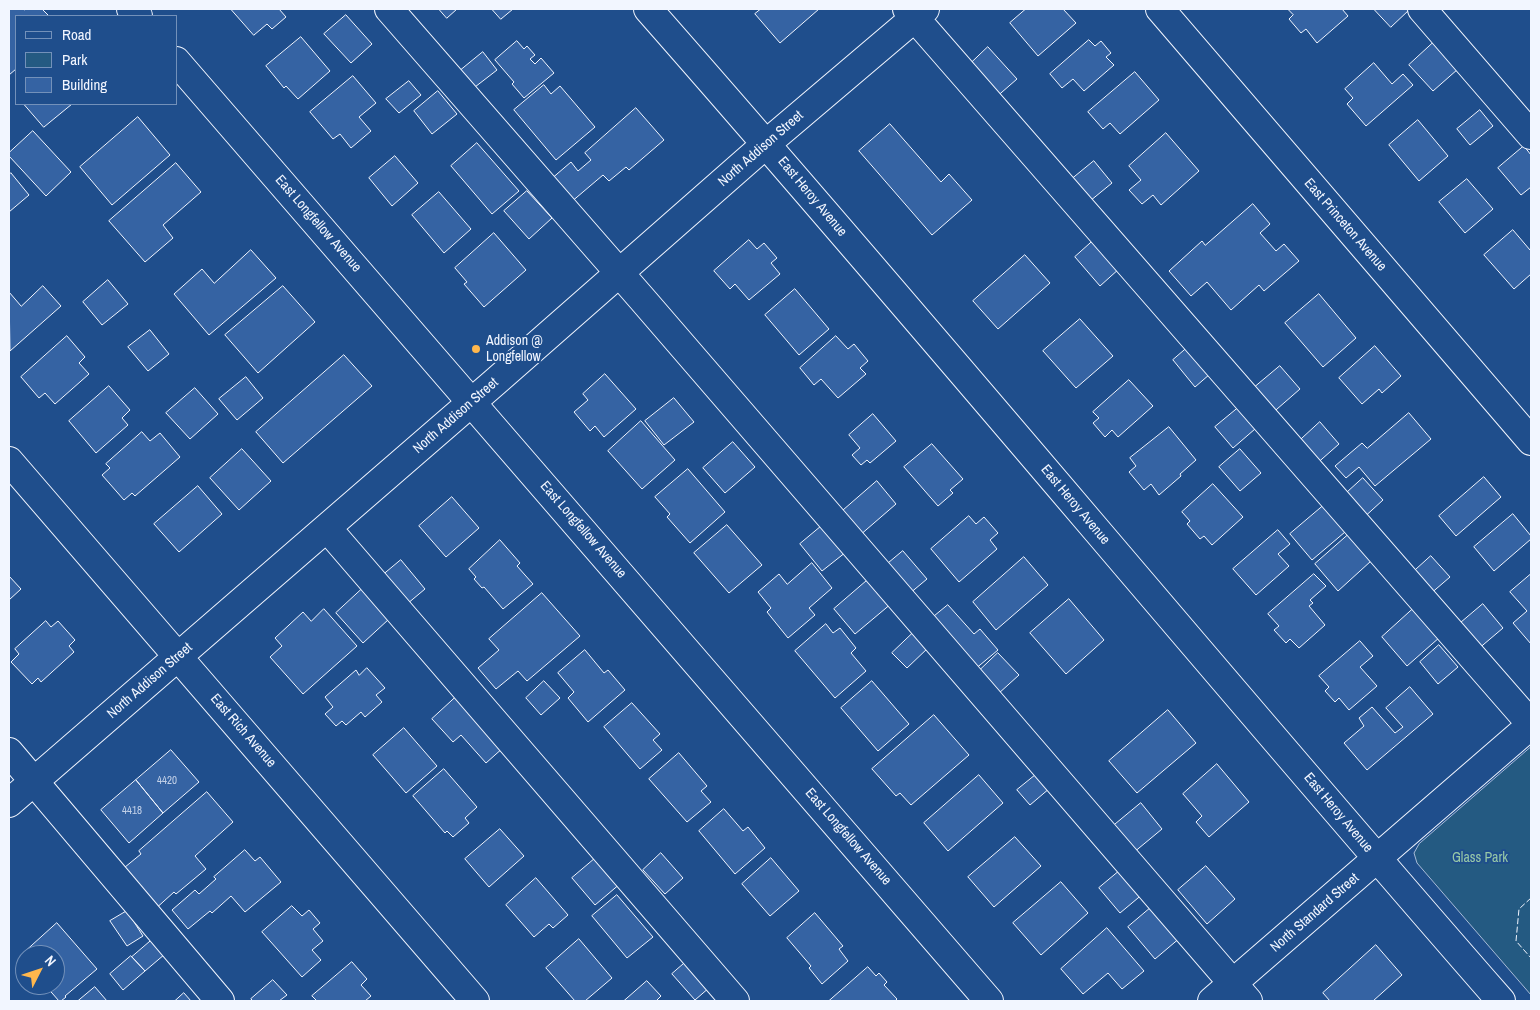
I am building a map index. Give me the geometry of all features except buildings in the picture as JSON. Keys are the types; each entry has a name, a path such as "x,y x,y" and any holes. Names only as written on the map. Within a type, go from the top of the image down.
{"street":[{"path":"389,9 1240,992"},
{"name":"East Heroy Avenue","path":"648,9 1501,1001"},
{"name":"East Princeton Avenue","path":"1160,9 1531,441"},
{"path":"1422,9 1531,136"},
{"path":"916,12 1531,725"},
{"name":"North Addison Street","path":"9,803 472,402 916,12"},
{"name":"East Longfellow Avenue","path":"178,63 989,1001"},
{"name":"East Rich Avenue","path":"9,461 475,1001"},
{"path":"327,528 735,1001"},
{"name":"North Standard Street","path":"1212,1001 1240,992 1377,859 1531,725"},
{"path":"9,752 220,1001"}],"green space":[{"name":"Glass Park","path":"1531,747 1531,995 1417,863 1414,853 1419,844"}],"fence":[{"path":"1531,898 1519,909 1516,941 1531,958"}],"place":[{"name":"Addison @ Longfellow","path":"476,349"}]}
